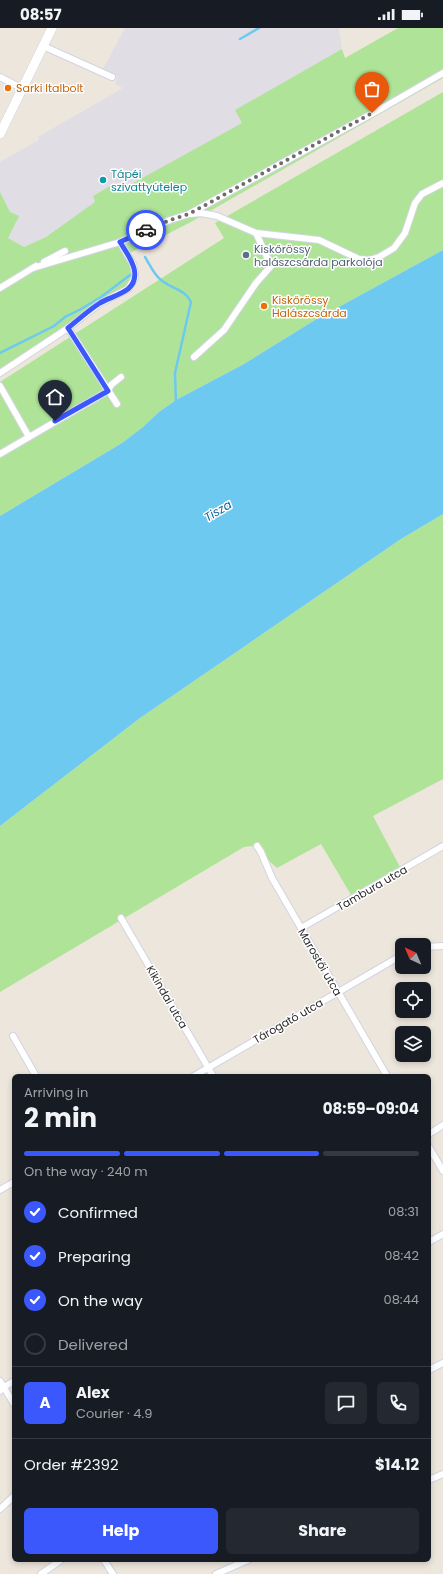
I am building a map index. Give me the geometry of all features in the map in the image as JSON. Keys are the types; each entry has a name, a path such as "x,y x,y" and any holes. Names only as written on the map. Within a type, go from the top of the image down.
{"main road":[{"path":"0,134 52,28"}],"street":[{"path":"43,46 112,77"},
{"path":"33,268 120,242 170,220 189,214 443,73"},
{"path":"0,77 23,88"},
{"path":"189,214 201,213 217,216 256,233 319,240 359,259 369,260 379,257 394,248 405,233 415,203 422,194 443,183"},
{"path":"194,357 224,330 256,283 271,266 256,233"},
{"path":"0,373 68,328 99,304 128,289 132,283 135,272 133,264 120,242"},
{"path":"0,288 65,251"},
{"path":"68,328 117,404"},
{"path":"0,454 108,391 111,385 121,377"},
{"path":"0,386 29,437"},
{"name":"Marostői utca","path":"257,846 272,878 386,1074"},
{"name":"Tambura utca","path":"301,928 443,846"},
{"name":"Kikindai utca","path":"121,918 212,1074"},
{"path":"431,947 443,946"},
{"name":"Tárogató utca","path":"198,1074 395,959"},
{"path":"13,1036 35,1074"},
{"path":"431,1133 443,1124"},
{"path":"431,1150 443,1171"},
{"path":"0,1190 12,1183"},
{"path":"431,1241 443,1234"},
{"path":"431,1369 443,1363"},
{"path":"0,1381 2,1389 12,1402"},
{"path":"2,1389 12,1382"},
{"path":"431,1479 443,1474"},
{"path":"0,1509 12,1498"},
{"path":"41,1574 58,1562"},
{"path":"105,1562 113,1574"},
{"path":"216,1574 243,1562"}],"shaded area":[{"path":"125,28 339,28 342,49 236,110 243,123 116,193 93,196 96,202 46,237 24,247 8,238 10,212 0,192 0,162 39,140 38,137 123,88 115,84 118,76 103,69"}],"green space":[{"path":"398,28 443,28 443,78 189,223 126,255 132,272 132,279 127,286 97,303 73,322 0,371 0,192 10,212 19,216 8,238 24,247 46,237 95,202 93,196 112,185 117,192 242,123 235,110 342,49 345,58"},
{"path":"443,92 443,250 315,320 244,364 176,400 159,412 143,427 122,443 0,516 0,382 224,238 215,223"},
{"path":"443,514 443,779 373,816 400,867 351,895 321,844 277,868 252,846 244,847 0,992 0,826 140,718 401,539"}],"water":[{"name":"Tisza","path":"443,250 443,514 401,539 140,718 0,826 0,516 122,443 143,427 159,412 176,400 244,364 315,320"}],"waterway":[{"path":"240,39 259,28"},
{"path":"145,257 154,273 159,278 185,294 191,302 175,373 176,403"},
{"path":"0,353 54,326 65,317 101,297 130,275"}],"way so far":[{"path":"146,230 189,214 372,113"}],"place":[{"name":"Sarki Italbolt","path":"8,88"},
{"name":"Tápéi szivattyútelep","path":"103,180"},
{"name":"Kiskőrössy halászcsárda parkolója","path":"246,255"},
{"name":"Kiskőrössy Halászcsárda","path":"264,306"}],"route":[{"path":"55,421 108,391 68,328 99,304 128,289 132,283 135,272 133,264 120,242 146,230"}]}
